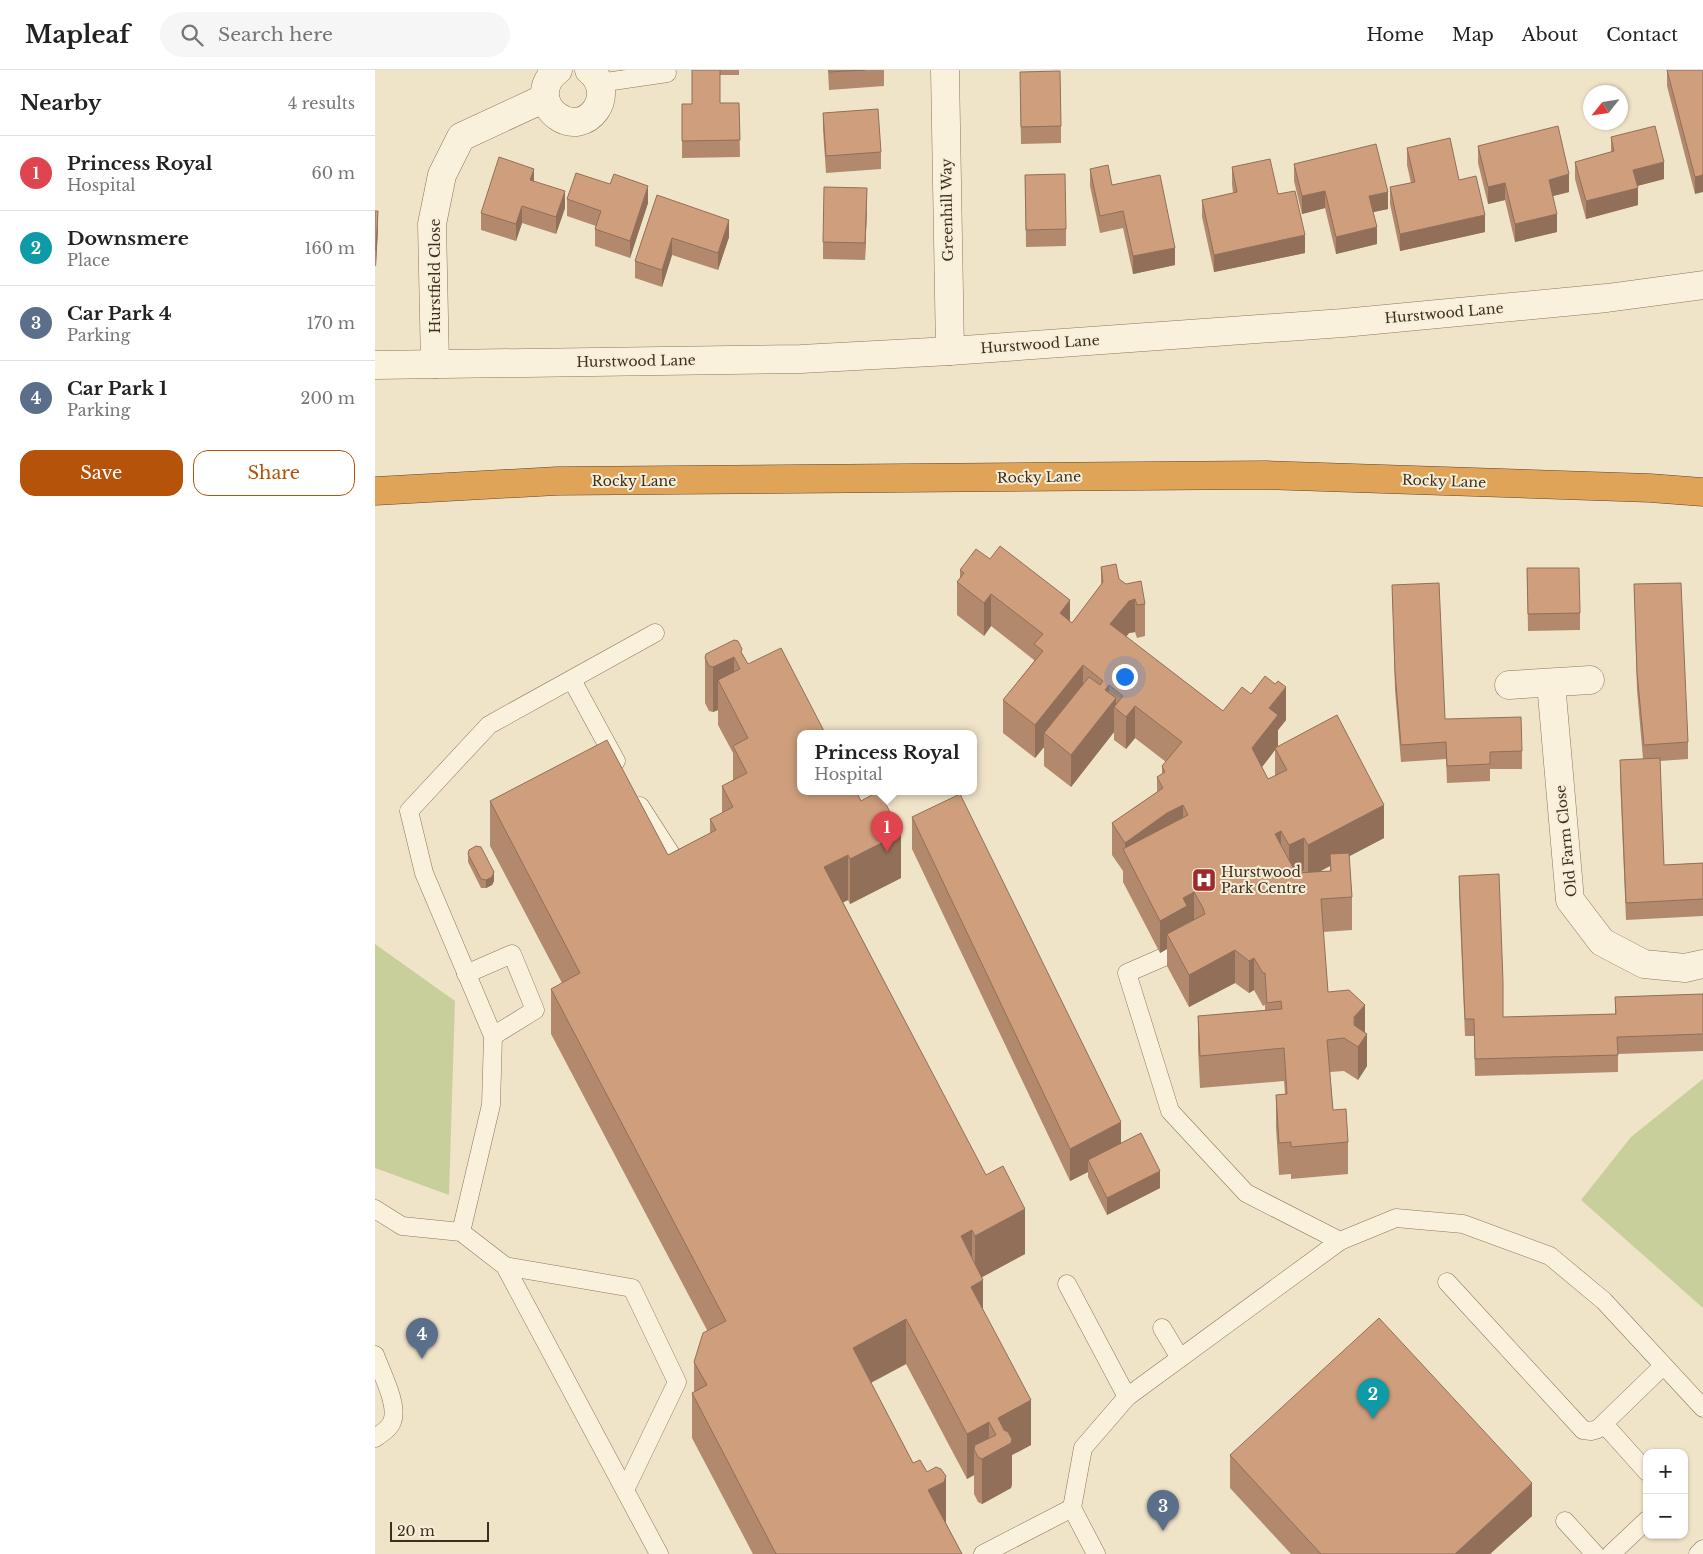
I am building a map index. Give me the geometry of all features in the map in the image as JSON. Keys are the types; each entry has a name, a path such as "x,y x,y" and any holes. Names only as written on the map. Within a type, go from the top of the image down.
{"highway":[{"name":"Rocky Lane","path":"375,490 557,481 1266,475 1703,492"}],"street":[{"path":"558,70 548,80 545,98 548,107 554,115 562,120 571,122 581,121 590,117 597,110 601,101 602,91 594,76"},
{"name":"Greenhill Way","path":"945,70 949,351"},
{"name":"Hurstfield Close","path":"435,364 432,224 442,175 461,137 545,98"},
{"name":"Hurstwood Lane","path":"375,365 801,360 1377,320 1607,298 1703,285"},
{"path":"1509,685 1590,680"},
{"name":"Old Farm Close","path":"1551,683 1570,900 1602,942 1644,964 1685,968 1703,964"}],"lane":[{"path":"594,76 667,73"},
{"path":"461,1232 491,1105 493,1036 424,873 409,811 489,725 655,633"},
{"path":"572,680 622,774"},
{"path":"631,791 678,865"},
{"path":"1203,940 1127,973 1170,1111 1246,1194 1340,1241"},
{"path":"466,974 512,954 535,1010 493,1036"},
{"path":"375,1209 402,1226 461,1232 505,1266 659,1554"},
{"path":"1096,1554 1072,1508 1083,1448 1127,1398 1340,1241 1396,1218 1463,1224 1550,1256 1604,1301 1703,1408"},
{"path":"505,1266 632,1288 677,1382 625,1490"},
{"path":"1447,1282 1583,1430 1598,1430 1663,1366"},
{"path":"1067,1284 1127,1398"},
{"path":"1162,1328 1180,1358"},
{"path":"375,1355 394,1406 392,1422 385,1431 375,1438"},
{"path":"1604,1424 1643,1468"},
{"path":"983,1554 1072,1508"},
{"path":"1565,1521 1595,1554"},
{"path":"1611,1554 1643,1524"},
{"path":"1698,1554 1703,1549"}],"green space":[{"path":"375,944 455,1001 449,1195 375,1168"},
{"path":"1703,1079 1703,1308 1581,1200 1631,1137"}],"building":[{"path":"692,70 720,70 720,103 739,103 740,140 682,141 682,104 692,104"},
{"path":"829,70 865,70 829,72"},
{"path":"1667,70 1703,70 1703,175 1695,177"},
{"path":"1060,71 1061,126 1021,127 1020,72"},
{"path":"878,109 881,152 826,156 823,113"},
{"path":"1558,126 1569,174 1549,180 1557,214 1515,224 1505,183 1488,187 1478,146"},
{"path":"1655,126 1664,162 1633,170 1638,188 1586,201 1575,162 1614,151 1611,137"},
{"path":"1450,138 1459,180 1476,176 1485,215 1400,234 1390,187 1415,182 1407,148"},
{"path":"1376,144 1388,192 1369,196 1377,227 1336,237 1325,191 1302,196 1294,164"},
{"path":"499,157 534,169 530,180 565,191 556,217 522,206 516,224 481,213"},
{"path":"1270,159 1278,194 1295,191 1305,235 1214,255 1202,200 1237,192 1232,167"},
{"path":"1108,165 1112,185 1160,175 1175,248 1133,256 1123,211 1100,216 1090,169"},
{"path":"576,173 610,184 614,174 648,186 630,241 595,229 601,211 567,199"},
{"path":"1065,174 1066,229 1026,230 1025,175"},
{"path":"824,187 867,188 865,243 823,242"},
{"path":"657,195 729,220 718,253 672,238 662,270 635,261"},
{"path":"375,211 378,211 376,249 375,249"},
{"name":"Hurstwood Park Centre","path":"1000,546 1070,600 1060,613 1072,623 1103,582 1101,567 1116,564 1119,579 1126,584 1141,581 1145,604 1137,605 1135,599 1129,601 1110,624 1223,711 1242,687 1251,694 1265,676 1275,684 1278,681 1286,687 1269,708 1278,715 1252,748 1268,779 1287,770 1275,748 1337,715 1384,805 1308,845 1304,838 1289,845 1281,831 1275,834 1296,873 1331,871 1330,854 1349,853 1352,897 1321,899 1328,992 1349,990 1365,1005 1354,1017 1354,1025 1367,1034 1358,1047 1344,1038 1327,1040 1333,1110 1346,1109 1348,1142 1291,1147 1291,1142 1279,1143 1276,1095 1287,1094 1284,1048 1200,1056 1198,1016 1282,1009 1281,1001 1267,1003 1265,973 1263,973 1254,958 1249,961 1235,950 1189,975 1167,934 1205,914 1203,908 1194,892 1183,898 1187,906 1160,921 1123,849 1188,815 1183,805 1167,813 1125,843 1112,823 1163,788 1157,777 1165,772 1162,766 1182,742 1135,706 1126,717 1114,707 1123,696 1109,685 1105,690 1116,698 1071,755 1044,733 1089,677 1100,685 1103,681 1083,665 1035,725 1003,700 1043,651 1034,644 1043,634 991,594 984,603 957,582 964,573 960,570 976,549 990,559"},
{"path":"1527,568 1579,568 1580,613 1528,614"},
{"path":"1439,583 1445,719 1521,717 1522,751 1490,752 1490,764 1447,766 1446,742 1401,745 1395,672 1392,585"},
{"path":"1681,583 1688,742 1644,745 1637,673 1634,584"},
{"path":"734,640 738,641 742,649 741,652 748,664 781,648 823,730 797,730 797,795 858,795 861,801 872,795 881,795 901,833 850,859 848,855 824,867 986,1175 1003,1166 1025,1209 975,1236 972,1230 961,1236 983,1280 971,1287 1031,1400 998,1418 1004,1430 1008,1432 1012,1439 1011,1443 982,1459 978,1457 974,1449 975,1445 996,1435 989,1422 967,1434 906,1319 853,1348 913,1463 920,1460 927,1472 936,1467 941,1469 946,1476 944,1482 928,1490 962,1554 776,1554 692,1393 707,1385 694,1362 703,1333 726,1321 551,989 580,973 490,801 607,740 668,855 716,830 710,819 733,807 722,786 747,773 733,746 748,738 718,680 740,669 734,657 713,667 709,666 705,658 706,654"},
{"path":"1660,758 1664,865 1703,863 1703,899 1626,903 1620,760"},
{"path":"960,795 1121,1122 1070,1149 912,817"},
{"path":"476,846 481,847 494,872 492,877 486,880 481,879 468,854 469,850"},
{"path":"1499,874 1503,1017 1616,1014 1615,997 1703,994 1703,1034 1617,1037 1618,1055 1475,1059 1474,1019 1465,1019 1459,876"},
{"path":"1141,1133 1160,1171 1107,1198 1088,1160"},
{"path":"1379,1318 1532,1483 1455,1554 1321,1554 1230,1455"}],"place":[{"name":"Princess Royal","path":"887,852"},
{"name":"Hurstwood Park Centre","path":"1204,880"},
{"name":"Car Park 1","path":"422,1359"},
{"name":"Downsmere","path":"1373,1419"},
{"name":"Car Park 4","path":"1163,1531"}]}
